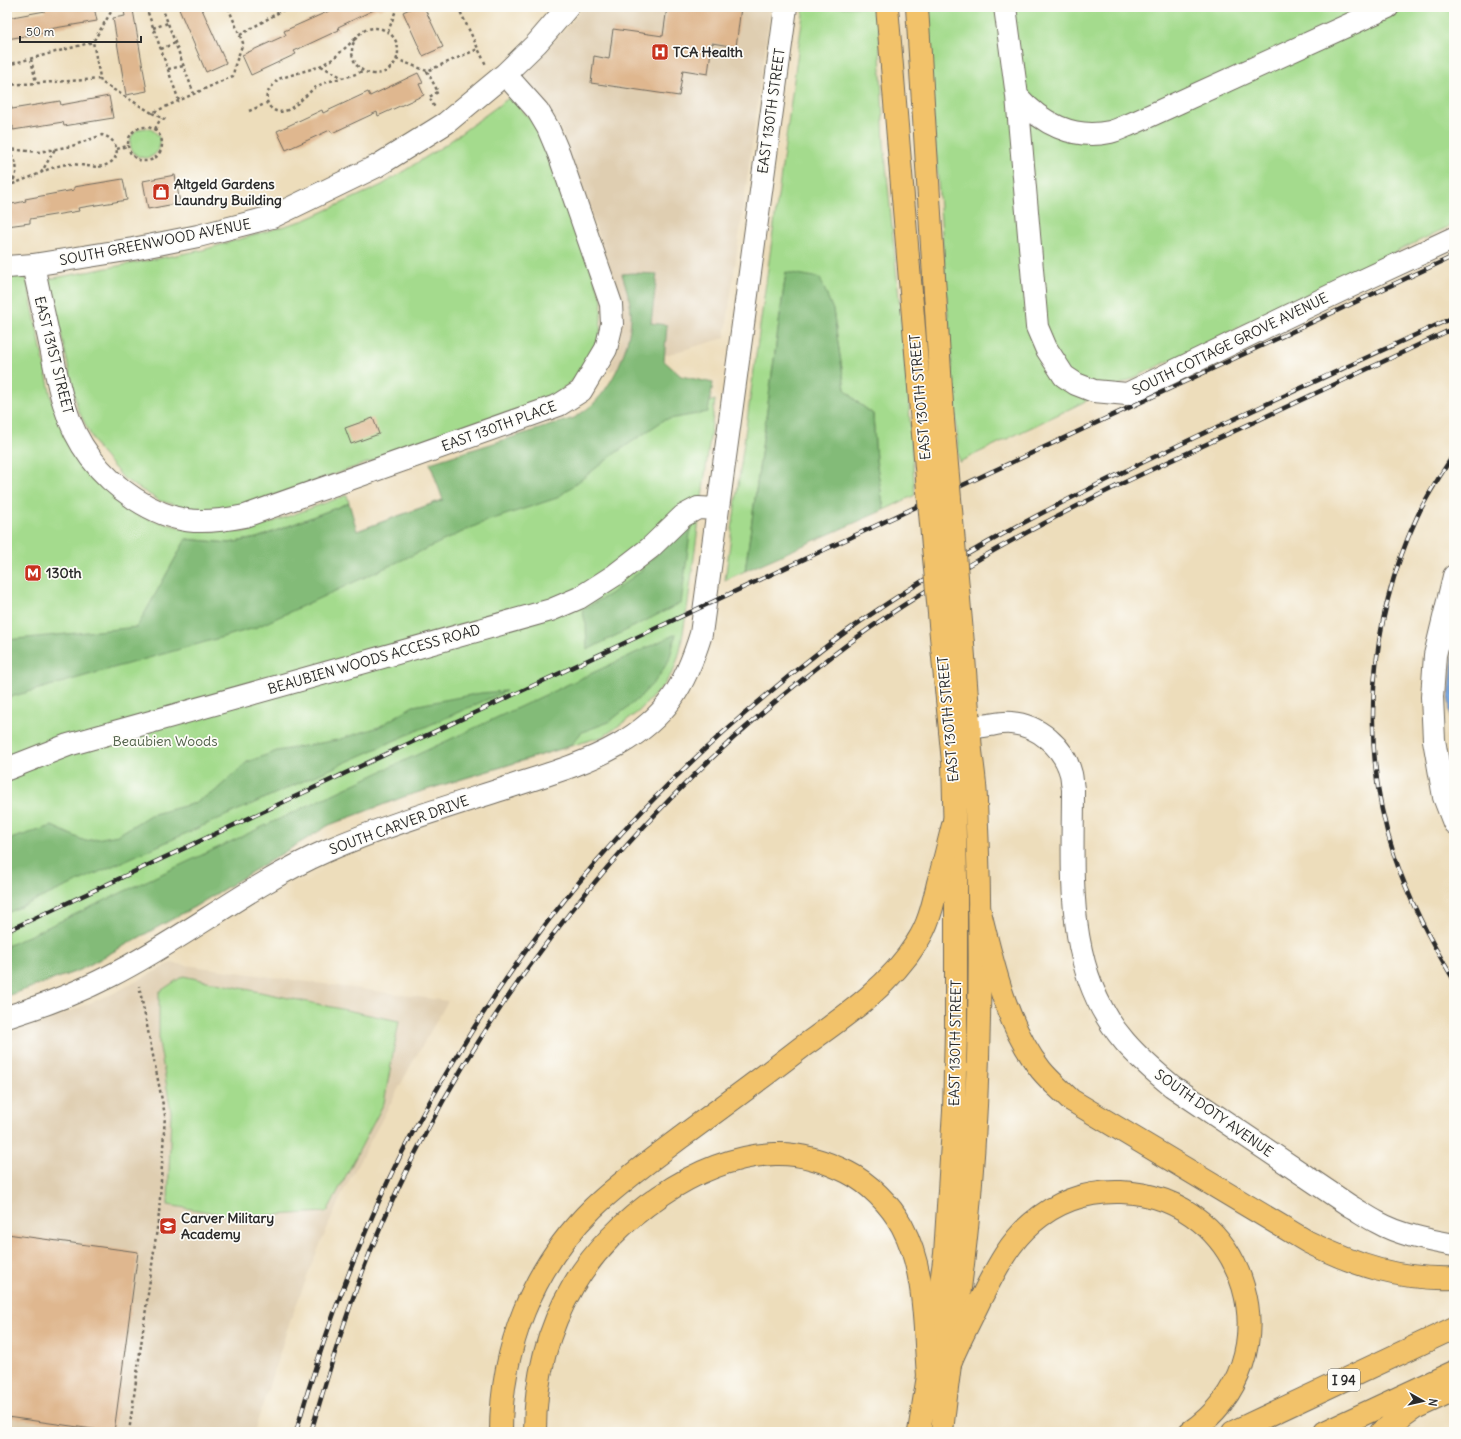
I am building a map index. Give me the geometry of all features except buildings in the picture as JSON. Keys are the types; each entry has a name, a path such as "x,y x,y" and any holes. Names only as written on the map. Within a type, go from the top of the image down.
{"main road":[{"name":"EAST 130TH STREET","path":"887,7 933,421 959,729 976,801 980,960 976,1113 970,1197 959,1303 950,1362 942,1432"},
{"name":"EAST 130TH STREET","path":"917,7 933,421"},
{"name":"EAST 130TH STREET","path":"919,1432 945,1254 954,1111 956,929 953,762 959,729"},
{"path":"501,1432 501,1409 504,1378 512,1345 532,1292 560,1247 593,1208 616,1188 716,1111 856,1008 880,987 902,963 917,942 928,921 954,820"},
{"path":"979,908 997,978 1018,1033 1030,1055 1041,1070 1072,1100 1308,1242 1330,1253 1352,1262 1394,1274 1427,1279 1454,1278"},
{"path":"535,1432 535,1408 545,1348 557,1316 574,1285 591,1260 613,1235 636,1214 658,1197 676,1186 706,1171 729,1163 774,1154 794,1155 835,1166 854,1176 871,1188 890,1208 901,1224 910,1242 916,1266 922,1296 928,1376"},
{"path":"950,1362 960,1338 997,1266 1030,1224 1045,1212 1061,1203 1096,1192 1132,1192 1151,1196 1185,1210 1202,1222 1215,1235 1225,1246 1232,1259 1240,1274 1245,1291 1248,1326 1245,1356 1222,1402 1209,1416 1190,1432"},
{"name":"I 94","path":"1233,1432 1454,1328"},
{"path":"1325,1432 1454,1372"},
{"path":"1382,1432 1414,1408 1454,1390"}],"street":[{"name":"SOUTH GREENWOOD AVENUE","path":"7,267 33,265 140,248 198,236 272,217 341,185 377,166 446,123 496,72 537,43 568,7"},
{"name":"EAST 130TH STREET","path":"666,708 682,684 693,660 701,634 786,7"},
{"name":"SOUTH COTTAGE GROVE AVENUE","path":"1005,7 1018,96 1037,327 1046,348 1064,376 1076,384 1094,391 1127,394 1338,292 1454,238"},
{"path":"1018,96 1029,110 1046,121 1069,132 1086,135 1110,132 1136,122 1388,7"},
{"name":"EAST 130TH PLACE","path":"149,508 175,518 197,522 221,521 244,516 559,405 581,391 606,348 612,324 611,304 559,154 548,128 538,111 496,72"},
{"name":"EAST 131ST STREET","path":"33,265 64,405 75,432 88,456 105,476 149,508"},
{"name":"BEAUBIEN WOODS ACCESS ROAD","path":"7,769 68,745 551,610 579,598 615,575 650,548 683,516 698,508 718,509"},
{"path":"1454,576 1435,655 1432,697 1434,740 1444,797 1454,823"},
{"name":"SOUTH CARVER DRIVE","path":"7,1017 67,996 110,976 282,873 323,853 366,834 404,820 583,762 618,745 648,724 666,708"},
{"name":"SOUTH DOTY AVENUE","path":"959,729 1009,722 1021,724 1034,728 1043,735 1056,746 1065,759 1071,774 1075,916 1079,944 1084,966 1093,989 1107,1018 1125,1042 1150,1068 1172,1086 1350,1206 1377,1222 1401,1232 1431,1241 1454,1245"}],"path":[{"path":"114,7 93,42 101,82 166,120"},
{"path":"146,7 179,101"},
{"path":"162,7 194,94"},
{"path":"152,113 233,76 235,65 243,43 228,7"},
{"path":"240,35 288,7"},
{"path":"388,32 397,7"},
{"path":"458,7 478,49 496,72"},
{"path":"154,28 168,23"},
{"path":"354,39 352,46 353,60 362,70 376,74 383,72 392,66 398,51 395,40 388,32 378,28 367,28 358,34 333,59 320,66 301,73 278,79 266,93 267,103 273,110 281,112 291,109 316,87 332,80 354,76 362,70"},
{"path":"7,65 93,42"},
{"path":"161,49 175,44"},
{"path":"427,71 478,49"},
{"path":"31,59 36,83"},
{"path":"396,59 427,71 438,92 429,97 436,110"},
{"path":"168,69 184,66"},
{"path":"320,66 343,78"},
{"path":"7,85 101,79"},
{"path":"249,111 267,103"},
{"path":"155,129 161,118"},
{"path":"147,126 155,129 160,135 162,143 160,151 155,157 148,161 133,157 127,146 130,134 136,129 147,126"},
{"path":"7,150 39,152 72,146 102,135 107,136 112,140 117,149 116,157 110,164 101,167 68,164 50,168 7,187"},
{"path":"117,149 127,146"},
{"path":"40,173 55,149"},
{"path":"7,150 13,157 17,170 16,176 7,187"},
{"path":"129,1432 159,1214 165,1115 139,986"}],"shaded area":[{"path":"582,7 771,7 725,338 609,371 620,342 622,319 617,288 562,133 552,114 523,80 523,75 572,22"},
{"name":"Carver Military Academy","path":"171,963 448,1001 410,1067 342,1194 314,1259 289,1324 254,1432 7,1432 7,1034 49,1020 114,993"}],"green space":[{"path":"804,7 878,7 884,144 908,391 915,495 884,510 876,460 873,414 857,402 845,389 833,310 786,272 745,571 725,580"},
{"path":"925,7 1454,7 1454,224 959,462"},
{"path":"510,97 534,123 544,144 602,299 600,336 582,373 550,399 238,508 200,511 160,501 124,479 98,449 78,410 49,279 203,250 305,220 382,185 445,145"},
{"path":"145,128 156,132 160,143 156,154 145,158 134,154 130,143 134,132"},
{"path":"786,272 820,278 833,310 845,389 857,402 873,414 876,460 884,510 745,571"},
{"path":"622,274 657,274 651,323 667,325 664,361 681,376 713,383 708,412 664,420 617,452 557,498 484,522 255,628 7,698 7,640 137,627 186,539 229,543 257,538 349,503 357,531 443,500 430,463 574,418 600,397 607,387 624,354 630,330 631,307"},
{"name":"Beaubien Woods","path":"7,276 26,276 52,401 90,474 139,516 186,529 245,532 347,495 349,503 257,538 229,543 186,539 163,581 357,531 715,400 688,603 680,651 674,670 664,685 638,712 604,736 406,796 329,825 194,907 80,970 7,996"},
{"path":"691,526 681,603 587,650 586,624 582,610 610,594 641,571 680,530"},
{"path":"676,634 669,660 657,679 637,700 609,722 582,732 570,746 406,796 329,825 194,907 80,970 7,996 7,946"},
{"path":"506,691 7,913 7,840 52,826 85,841 118,835 150,815 192,804 214,792 247,762 277,751 337,740 379,727 413,706 481,693"},
{"path":"183,976 399,1021 384,1103 327,1212 238,1217 168,1205 171,1111 159,1042 159,992"}],"water":[{"path":"1454,641 1454,751 1449,702"}],"railway":[{"path":"7,931 1454,256"},
{"path":"296,1432 315,1368 349,1272 397,1162 433,1096 494,997 561,904 636,817 676,776 763,698 828,645 870,615 953,562 1040,514 1128,470 1454,317"},
{"path":"311,1432 346,1318 371,1250 408,1168 451,1088 498,1011 551,937 608,867 669,800 734,737 803,679 874,625 942,581 1015,539 1115,487 1454,328"},
{"path":"1454,454 1439,477 1417,517 1401,557 1388,599 1379,642 1374,685 1373,729 1376,773 1383,816 1395,858 1421,921 1454,980"}],"place":[{"name":"TCA Health","path":"660,52"},
{"name":"Altgeld Gardens Laundry Building","path":"161,192"},
{"name":"130th","path":"33,573"},
{"name":"Carver Military Academy","path":"168,1226"}]}
